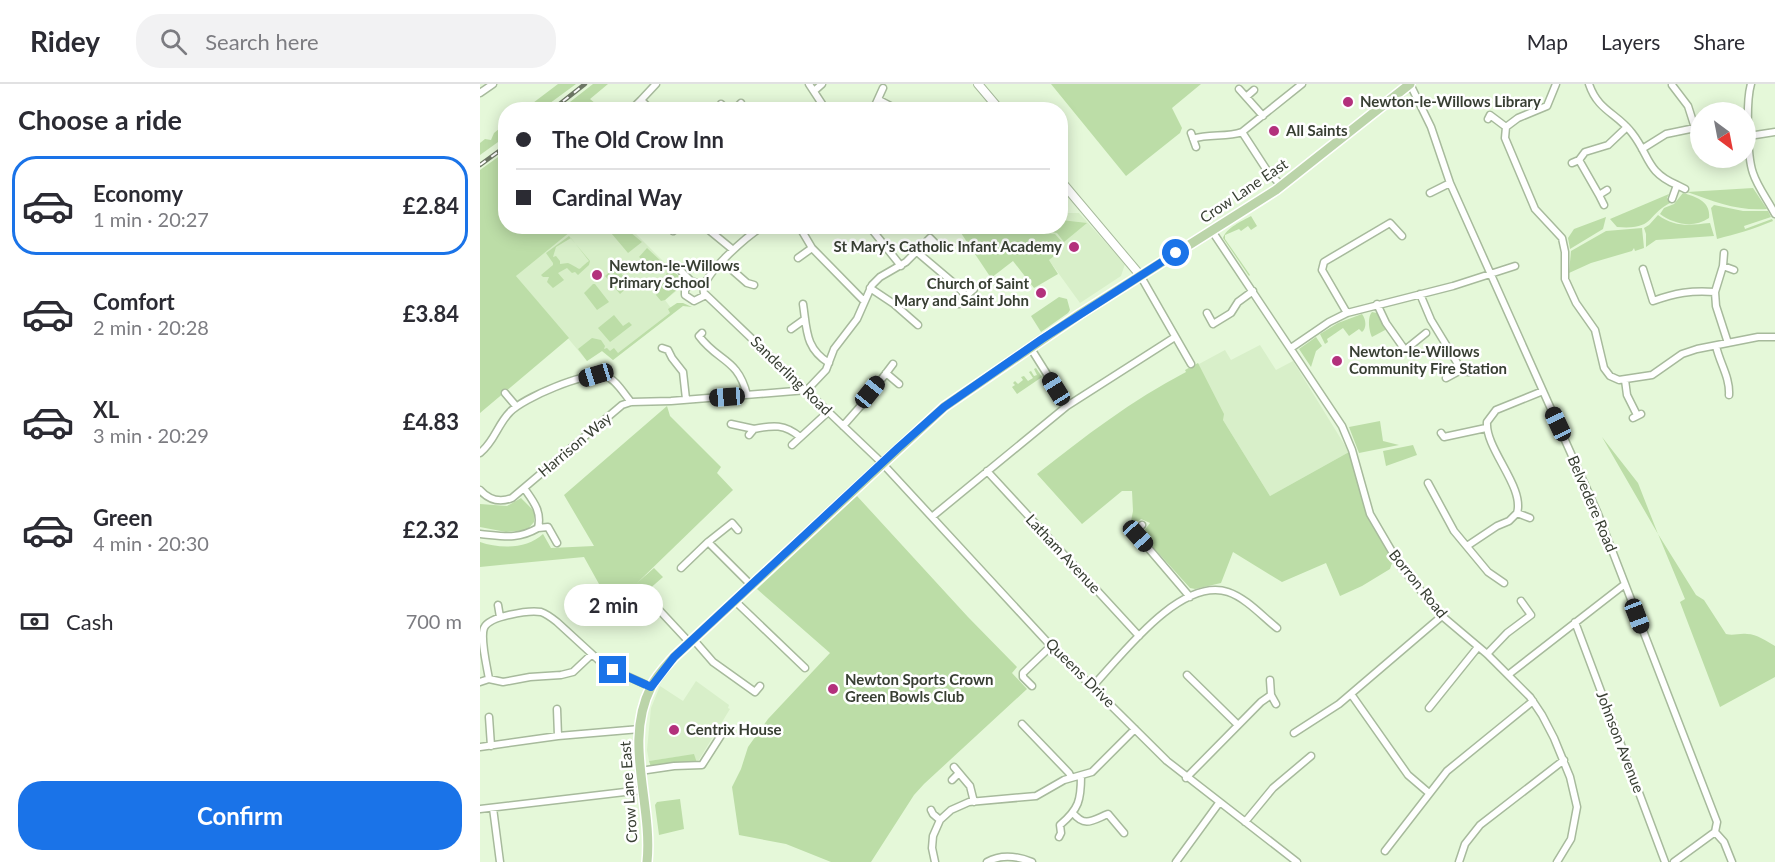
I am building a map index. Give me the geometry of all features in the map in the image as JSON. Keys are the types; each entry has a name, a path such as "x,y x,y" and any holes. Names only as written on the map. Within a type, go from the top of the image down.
{"main road":[{"name":"Crow Lane East","path":"647,862 648,841 640,771 642,711 651,687 662,671 691,641 944,407 1140,275 1282,186 1410,84"}],"street":[{"path":"480,93 493,84"},
{"path":"641,100 656,84"},
{"path":"809,84 821,102"},
{"path":"814,91 822,84"},
{"path":"978,84 993,102"},
{"path":"1196,147 1192,136 1228,136 1242,132 1302,84"},
{"name":"Belvedere Road","path":"1410,84 1431,127 1450,183 1598,514 1717,822 1715,832 1724,842 1732,862"},
{"path":"1556,84 1547,106 1512,121 1506,127 1505,138 1535,209 1562,238 1565,252 1565,279 1576,303 1595,330 1604,368 1614,378 1625,380 1652,375 1682,354 1697,349 1758,337 1775,337"},
{"path":"1589,84 1601,106 1627,127 1642,149 1648,163 1658,174 1685,189"},
{"path":"1747,102 1751,84"},
{"path":"1665,90 1672,85 1690,110"},
{"path":"883,88 879,100 883,102"},
{"path":"1239,88 1263,116"},
{"path":"1246,97 1254,90"},
{"path":"1491,115 1506,127"},
{"path":"1572,163 1579,160 1585,152 1612,142 1627,127"},
{"path":"1642,149 1666,134 1690,129"},
{"path":"1242,132 1268,172 1282,186"},
{"path":"1756,135 1775,132"},
{"path":"1579,160 1604,205"},
{"path":"1752,168 1775,214"},
{"path":"1430,193 1450,183"},
{"path":"1672,199 1677,185"},
{"path":"1068,190 1140,275 1191,364"},
{"path":"1599,195 1607,190"},
{"path":"1386,216 1402,236"},
{"path":"1347,313 1322,270 1323,262 1390,223"},
{"name":"Borron Road","path":"1212,231 1342,426 1352,450 1370,514 1401,567 1442,616 1487,654 1533,701 1546,722 1564,760 1576,794 1577,817 1571,839 1557,862"},
{"path":"714,234 732,249"},
{"path":"691,281 685,290 687,298 696,301 732,249 750,234"},
{"path":"804,234 812,248 864,300"},
{"path":"875,234 901,266"},
{"path":"480,453 492,443 503,420 516,406 542,391 596,375 609,378 631,402 807,390 819,379 834,349 857,319 870,288 880,277 901,266 930,238 937,244"},
{"path":"798,258 812,248"},
{"path":"917,252 966,296"},
{"path":"1724,254 1723,266 1714,292 1728,343"},
{"path":"723,262 747,283 755,286"},
{"path":"1723,266 1734,270"},
{"path":"1291,348 1329,322 1347,313 1515,267"},
{"path":"678,268 691,281 704,289"},
{"path":"1643,269 1656,308"},
{"path":"870,288 894,304 918,325"},
{"name":"Sanderling Road","path":"704,289 882,463"},
{"path":"959,304 974,289"},
{"path":"1653,301 1694,290 1714,292"},
{"path":"1207,313 1210,326 1231,313 1238,302 1253,291"},
{"path":"1420,294 1431,320 1459,366 1459,370"},
{"path":"803,304 809,341 815,352 829,363"},
{"path":"1377,304 1386,323 1405,350 1426,333"},
{"path":"791,329 805,319"},
{"path":"698,336 734,367 743,380 747,395"},
{"path":"933,516 1066,406 1175,337"},
{"path":"1716,346 1729,381 1729,396"},
{"path":"1030,348 1066,406"},
{"path":"667,349 683,372 687,399"},
{"path":"843,426 893,364"},
{"path":"1446,378 1459,370 1469,372"},
{"path":"886,373 899,384"},
{"path":"1625,380 1627,395 1637,416"},
{"path":"1467,546 1497,526 1509,521 1517,513 1518,499 1488,436 1486,428 1488,419 1496,410 1543,391"},
{"path":"506,393 516,406"},
{"name":"Harrison Way","path":"481,494 490,499 502,501 512,498 622,405 631,402"},
{"path":"792,445 828,412"},
{"path":"731,424 751,432 786,427 800,437"},
{"path":"1443,437 1486,428"},
{"name":"Queens Drive","path":"882,463 1051,646 1136,729 1186,777 1297,862"},
{"name":"Latham Avenue","path":"987,471 1139,636"},
{"path":"1428,483 1450,525 1488,572 1504,583"},
{"name":"Harrison Way","path":"524,488 538,510 540,519 538,528"},
{"path":"1517,513 1530,518"},
{"path":"681,568 732,523 738,530"},
{"path":"1138,536 1136,531 1142,525"},
{"path":"480,534 514,537 538,528 548,527 557,543"},
{"path":"1130,530 1138,536 1190,597"},
{"path":"708,542 751,585"},
{"path":"1508,675 1625,584"},
{"path":"1093,686 1159,616 1190,597 1211,590 1239,597 1276,628"},
{"path":"649,599 725,671 755,692 760,686"},
{"path":"734,600 805,668"},
{"path":"1521,601 1531,615"},
{"path":"498,605 500,617"},
{"path":"1487,654 1507,633 1537,610"},
{"path":"489,679 483,630 492,620 500,617 542,613 557,622 605,666 651,687"},
{"path":"1294,733 1331,710 1442,616"},
{"name":"Johnson Avenue","path":"1575,622 1665,862"},
{"path":"1032,686 1023,677 1023,673 1051,646"},
{"path":"1429,708 1478,647"},
{"path":"480,682 489,679 503,682 550,674 561,675 573,672 591,655"},
{"path":"1187,675 1238,725"},
{"path":"1270,680 1271,695 1276,704"},
{"path":"1351,694 1408,775 1429,793"},
{"path":"1186,777 1261,702 1271,695"},
{"path":"1385,851 1447,771 1533,701"},
{"path":"557,710 558,736"},
{"path":"489,717 491,746"},
{"path":"1022,724 1071,777"},
{"path":"480,747 558,736 640,729"},
{"path":"640,771 702,765 725,729"},
{"path":"935,862 932,841 940,820 957,807 974,801 1036,796 1071,777 1096,770 1136,729"},
{"path":"1245,822 1273,788 1311,756"},
{"path":"1459,862 1465,844 1475,829 1564,760"},
{"path":"952,780 956,770 972,788 974,801"},
{"path":"1059,837 1060,825 1073,813 1080,798 1081,776"},
{"path":"480,809 642,790"},
{"path":"1176,862 1219,803"},
{"path":"493,808 500,862"},
{"path":"931,810 940,820"},
{"path":"1073,813 1076,818 1087,823 1108,814 1124,833"},
{"path":"1674,862 1715,832"},
{"path":"987,862 1004,856 1030,861 1032,851"}],"shaded area":[{"path":"558,84 576,84 552,102 534,102"},
{"path":"593,84 608,84 590,99 594,102 570,102"},
{"path":"1051,84 1201,84 1172,108 1182,128 1180,133 1126,176 1068,102"},
{"path":"498,130 498,142 480,155 480,143 485,139 491,140"},
{"path":"498,157 498,234 568,234 516,276 569,338 480,413 480,170"},
{"path":"1753,188 1767,209 1736,207 1687,192"},
{"path":"1683,193 1702,201 1708,208 1709,218 1697,223 1684,224 1660,214 1664,208 1674,204"},
{"path":"1669,194 1667,198 1672,202 1644,224 1617,227 1610,219"},
{"path":"1714,205 1743,211 1768,211 1771,217 1744,226 1745,229 1772,219 1773,221 1717,239 1711,208"},
{"name":"Newton-le-Willows Primary School","path":"480,213 498,222 498,234 636,234 682,280 679,289 665,300 674,312 613,360 602,351 587,361 516,276 518,274"},
{"name":"St Mary's Catholic Infant Academy","path":"1068,213 1079,213 1125,264 1121,276 1080,303 1030,234 1068,234"},
{"path":"1658,215 1677,224 1710,223 1714,236 1656,240 1646,247 1644,228"},
{"path":"1251,216 1257,226 1251,230 1248,226 1241,231 1239,229 1225,235 1225,239 1249,276 1223,238 1225,234 1231,228"},
{"path":"1606,217 1603,229 1570,249 1568,238 1574,229"},
{"path":"1068,221 1087,223 1064,242 1058,234 1068,234"},
{"path":"1642,228 1644,248 1635,251 1634,248 1632,251 1591,263 1569,273 1571,251 1606,231"},
{"path":"612,234 632,234 642,242 628,253"},
{"path":"962,234 1055,234 1063,243 1055,250 1058,253 1049,260 1058,274 1034,288 1013,261 991,278"},
{"path":"569,236 571,238 556,247 553,257 556,256 560,264 568,263 578,269 581,268 589,261 575,244 590,261 589,265 578,275 567,268 558,273 564,280 553,288 547,282 549,277 541,275 553,265 546,253"},
{"path":"647,248 662,262 654,270 639,257"},
{"path":"615,267 631,284 620,294 605,276"},
{"path":"669,267 680,277 682,285 661,301 656,295"},
{"path":"593,284 609,302 597,310 584,293"},
{"path":"1059,297 1067,299 1070,310 1041,332 1031,316"},
{"path":"677,303 692,307 683,306 613,360 602,351 587,361 578,349 592,338 601,340 605,346 604,349 607,348 610,351 614,348 618,353 670,313 668,309"},
{"path":"1372,312 1377,313 1387,329 1372,337 1369,317"},
{"path":"1362,314 1365,328 1362,332 1359,329 1349,336 1343,328 1327,339 1328,342 1325,344 1320,334 1338,323"},
{"path":"614,315 623,326 629,322 632,325 610,342 598,328"},
{"path":"1316,337 1322,346 1316,351 1311,367 1299,349"},
{"path":"1260,345 1276,370 1293,361 1349,452 1270,496 1223,420 1198,363 1225,350 1231,360"},
{"path":"1198,363 1224,414 1223,420 1270,496 1349,452 1367,513 1393,560 1390,569 1340,596 1326,563 1282,582 1233,552 1221,583 1190,588 1143,536 1143,532 1150,523 1141,519 1131,521 1132,491 1122,491 1082,524 1037,474 1109,420"},
{"path":"1036,368 1042,377 1017,394 1012,387 1015,385 1013,383 1015,381 1018,384 1024,376 1028,381 1033,378 1029,372 1031,371 1034,376 1037,375 1034,369"},
{"path":"667,406 670,416 721,467 717,473 733,490 637,583 654,568 663,577 639,598 630,589 613,603 584,557 480,567 480,542 496,546 521,545 543,534 551,548 594,546 564,495"},
{"path":"1380,421 1383,441 1399,445 1359,453 1349,427"},
{"path":"1602,437 1638,483 1658,534"},
{"path":"1413,445 1417,455 1386,466 1383,451"},
{"path":"857,496 1017,667 1012,673 1027,689 914,795 871,862 831,862 786,844 739,835 732,787 748,747 768,719 830,653 757,589"},
{"path":"521,498 534,511 534,522 527,530 506,532 480,527 480,504 507,506"},
{"path":"1658,534 1696,595 1704,600 1726,634 1754,635 1775,646 1775,677 1720,707 1680,602 1685,599"},
{"path":"696,681 729,705 730,709 697,763 683,756 649,761 647,750 651,708 660,686 683,701"},
{"path":"694,754 697,763 670,763 651,767 649,761"},
{"path":"680,799 684,829 659,835 655,805 657,802"}],"railway":[{"path":"562,102 585,84"},
{"path":"480,165 498,152"}],"place":[{"name":"Newton-le-Willows Library","path":"1348,102"},
{"name":"All Saints","path":"1274,131"},
{"name":"St Mary's Catholic Infant Academy","path":"1074,247"},
{"name":"Newton-le-Willows Primary School","path":"597,275"},
{"name":"Church of Saint Mary and Saint John","path":"1041,293"},
{"name":"Newton-le-Willows Community Fire Station","path":"1337,361"},
{"name":"Newton Sports Crown Green Bowls Club","path":"833,689"},
{"name":"Centrix House","path":"674,730"}],"route":[{"path":"613,670 651,687 674,657 922,425 944,407 1042,339 1176,253"}]}
